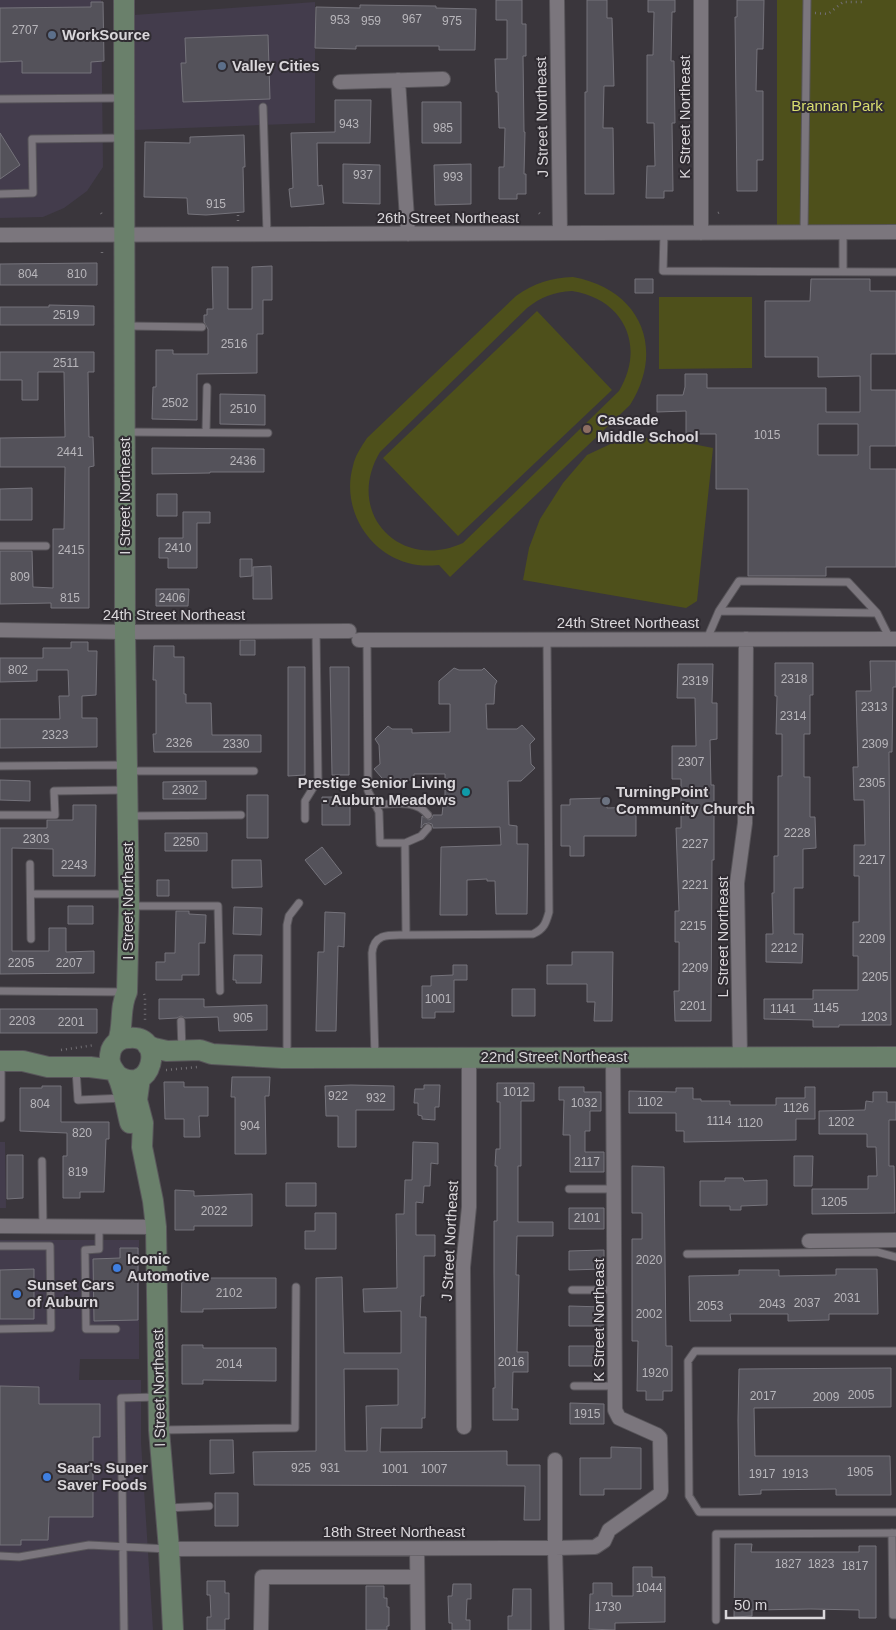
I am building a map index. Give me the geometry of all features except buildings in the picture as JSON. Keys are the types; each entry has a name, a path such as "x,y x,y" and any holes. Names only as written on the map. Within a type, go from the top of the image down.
{"street":[{"name":"I Street Northeast","path":"124,0 125,632 129,900 136,995 133,1002 152,1057 151,1073 137,1100 143,1123 142,1147 153,1201 156,1227 159,1430 170,1549 173,1630"},
{"name":"J Street Northeast","path":"557,0 560,234"},
{"name":"K Street Northeast","path":"701,0 701,233"},
{"path":"340,82 443,79"},
{"path":"398,80 408,234"},
{"name":"26th Street Northeast","path":"0,236 896,232"},
{"name":"24th Street Northeast","path":"0,630 125,632 316,631 358,637 547,639 893,639"},
{"name":"L Street Northeast","path":"740,1056 737,883 746,823 746,639"},
{"name":"I Street Northeast","path":"136,995 122,1003 122,1018 116,1043 109,1057 124,1098 130,1124 142,1147"},
{"path":"0,1061 23,1061 48,1055 81,1054 130,1037 145,1038"},
{"name":"22nd Street Northeast","path":"145,1038 154,1048 167,1051 200,1050 212,1054 286,1058 896,1057"},
{"name":"22nd Street Northeast","path":"151,1073 168,1063 199,1060 212,1054"},
{"name":"J Street Northeast","path":"464,1427 463,1267 469,1207 469,1057"},
{"name":"K Street Northeast","path":"610,1530 662,1491 660,1438 658,1435 619,1418 615,1410 614,1057"},
{"path":"23,1061 48,1067 90,1066 114,1072 128,1080 151,1073"},
{"path":"0,1226 156,1227"},
{"path":"809,1241 896,1240"},
{"path":"555,1460 557,1630"},
{"name":"18th Street Northeast","path":"170,1549 595,1547 604,1541 610,1530"},
{"path":"417,1549 418,1630"},
{"path":"261,1630 262,1577 417,1577"}],"lane":[{"path":"804,232 807,0"},
{"path":"0,99 124,98"},
{"path":"263,107 267,235"},
{"path":"0,194 33,193 32,139 124,138"},
{"path":"842,271 843,232"},
{"path":"664,233 663,271 896,272"},
{"path":"124,326 202,326"},
{"path":"206,432 207,387"},
{"path":"125,432 268,433"},
{"path":"0,546 46,546"},
{"path":"707,639 718,611 739,581 848,582 877,613 893,639"},
{"path":"718,611 877,613"},
{"path":"305,819 305,801 318,780 316,631"},
{"path":"358,637 368,792 379,812 380,843 405,843 421,836 428,828"},
{"path":"375,1058 373,945 385,936 533,934 542,930 546,924 549,912 547,639"},
{"path":"0,766 127,775 254,771"},
{"path":"0,815 55,815 54,791 127,775"},
{"path":"375,805 407,804 417,806 428,815"},
{"path":"128,816 241,815"},
{"path":"405,843 406,935"},
{"path":"30,864 31,939"},
{"path":"31,894 218,906 220,991"},
{"path":"286,1058 287,925 289,916 299,903"},
{"path":"0,992 136,995"},
{"path":"181,1021 182,1050"},
{"path":"0,1061 1,1118"},
{"path":"76,1067 78,1100 124,1098"},
{"path":"42,1161 43,1226"},
{"path":"569,1189 614,1189"},
{"path":"99,1227 99,1249 85,1250 86,1329 116,1329"},
{"path":"0,1246 50,1246 51,1328 0,1329"},
{"path":"687,1254 877,1252 896,1257"},
{"path":"159,1430 295,1428 296,1287"},
{"path":"572,1290 615,1290"},
{"path":"896,1351 695,1351 688,1361 689,1496 699,1512 896,1512"},
{"path":"574,1386 615,1386"},
{"path":"124,1630 121,1398 158,1397"},
{"path":"165,1508 209,1506"},
{"path":"716,1620 716,1534 894,1533 893,1615 896,1615"},
{"path":"0,1556 19,1557 89,1544 170,1549"}],"path":[{"path":"807,13 828,14 843,2 862,2 864,0"},
{"path":"101,213 104,217"},
{"path":"136,995 144,1017 145,1038"},
{"path":"151,1073 195,1068"}],"shaded area":[{"path":"0,0 101,0 103,167 87,191 64,208 43,217 0,218"},
{"path":"315,2 315,123 134,130 134,15"},
{"path":"0,1142 5,1142 6,1208 0,1208"},
{"path":"0,1240 139,1240 139,1359 80,1359 79,1380 141,1380 141,1442 153,1630 0,1630"}],"green space":[{"name":"Brannan Park","path":"777,0 896,0 896,232 777,232"},
{"path":"573,277 596,284 615,294 630,308 640,324 645,343 646,363 641,384 630,405 450,577 439,565 427,566 408,563 380,549 361,526 354,512 351,497 350,481 354,462 360,448 367,438 516,296 536,285 550,280","holes":["572,291 590,296 605,304 617,314 625,327 630,342 627,374 619,391 463,543 440,550 418,549 399,543 384,531 374,515 369,496 371,474 380,452 527,308 543,298 559,293"]},
{"path":"659,297 752,297 752,368 659,369"},
{"path":"537,311 612,390 458,536 383,458"},
{"path":"656,437 713,448 697,601 686,608 523,580 529,548 540,519 563,483 587,455 617,441"}],"place":[{"name":"WorkSource","path":"52,35"},
{"name":"Valley Cities","path":"222,66"},
{"name":"Cascade Middle School","path":"587,429"},
{"name":"Prestige Senior Living - Auburn Meadows","path":"466,792"},
{"name":"TurningPoint Community Church","path":"606,801"},
{"name":"Iconic Automotive","path":"117,1268"},
{"name":"Sunset Cars of Auburn","path":"17,1294"},
{"name":"Saar's Super Saver Foods","path":"47,1477"}]}
